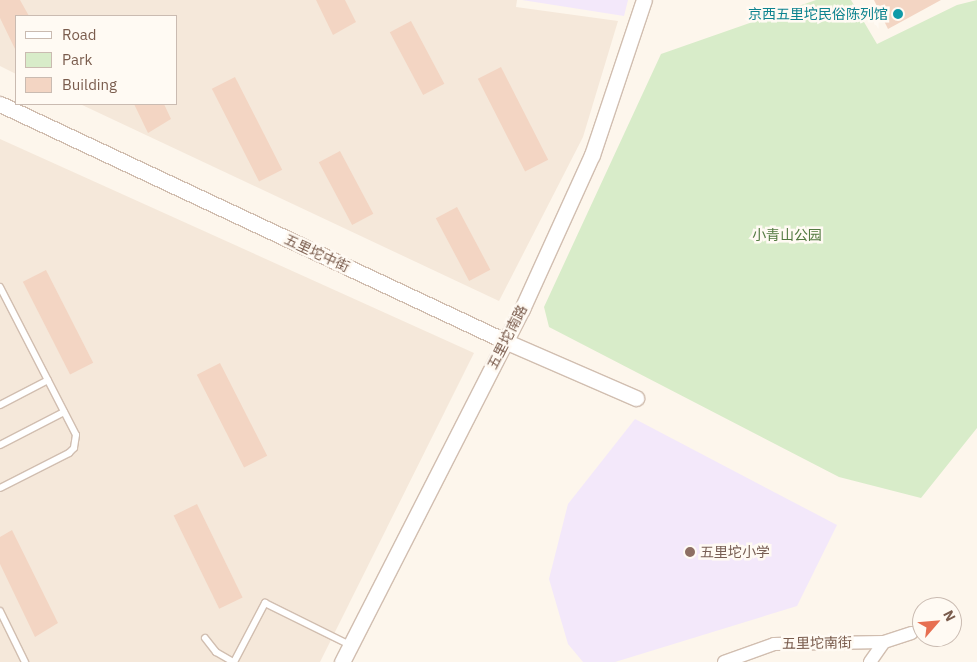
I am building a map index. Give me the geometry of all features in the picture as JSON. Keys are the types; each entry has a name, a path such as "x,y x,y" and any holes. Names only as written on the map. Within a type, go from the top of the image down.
{"street":[{"name":"五里坨南路","path":"342,662 522,310 592,155 644,0"},
{"name":"五里坨中街","path":"0,104 505,342 636,398"},
{"name":"五里坨南街","path":"724,662 774,644 884,642 912,633"},
{"path":"870,662 884,642"}],"lane":[{"path":"0,287 76,435 74,448 0,488"},
{"path":"0,405 48,380"},
{"path":"0,445 64,412"},
{"path":"205,638 216,652 233,662 265,603 350,646"},
{"path":"0,612 25,662"},
{"path":"0,628 7,625"}],"shaded area":[{"path":"0,0 517,0 516,7 618,21 583,137 499,301 82,105 178,105 178,15 15,15 15,74 0,66"},
{"path":"522,0 628,0 624,16"},
{"path":"0,139 474,353 320,662 0,662"},
{"name":"五里坨小学","path":"635,419 837,525 797,606 615,662 583,662 568,644 549,579 568,504"}],"green space":[{"name":"小青山公园","path":"816,0 851,0 877,44 957,5 977,0 977,428 921,498 839,477 549,327 544,307 661,54"}],"building":[{"path":"0,0 20,0 28,15 15,15 15,49 0,18"},
{"path":"316,0 345,0 356,22 333,35"},
{"name":"京西五里坨民俗陈列馆","path":"874,0 941,0 888,29"},
{"path":"411,21 444,84 423,95 390,32"},
{"path":"501,67 548,160 525,171 478,79"},
{"path":"235,77 282,170 259,181 212,89"},
{"path":"134,105 164,105 171,119 148,133"},
{"path":"340,151 373,214 352,225 319,162"},
{"path":"457,207 490,270 469,281 436,218"},
{"path":"46,270 93,363 70,374 23,282"},
{"path":"220,363 267,456 244,467 197,375"},
{"path":"197,504 243,597 219,609 174,515"},
{"path":"12,530 58,623 35,637 0,564 0,537"}],"place":[{"name":"京西五里坨民俗陈列馆","path":"898,14"},
{"name":"五里坨小学","path":"690,552"}]}
